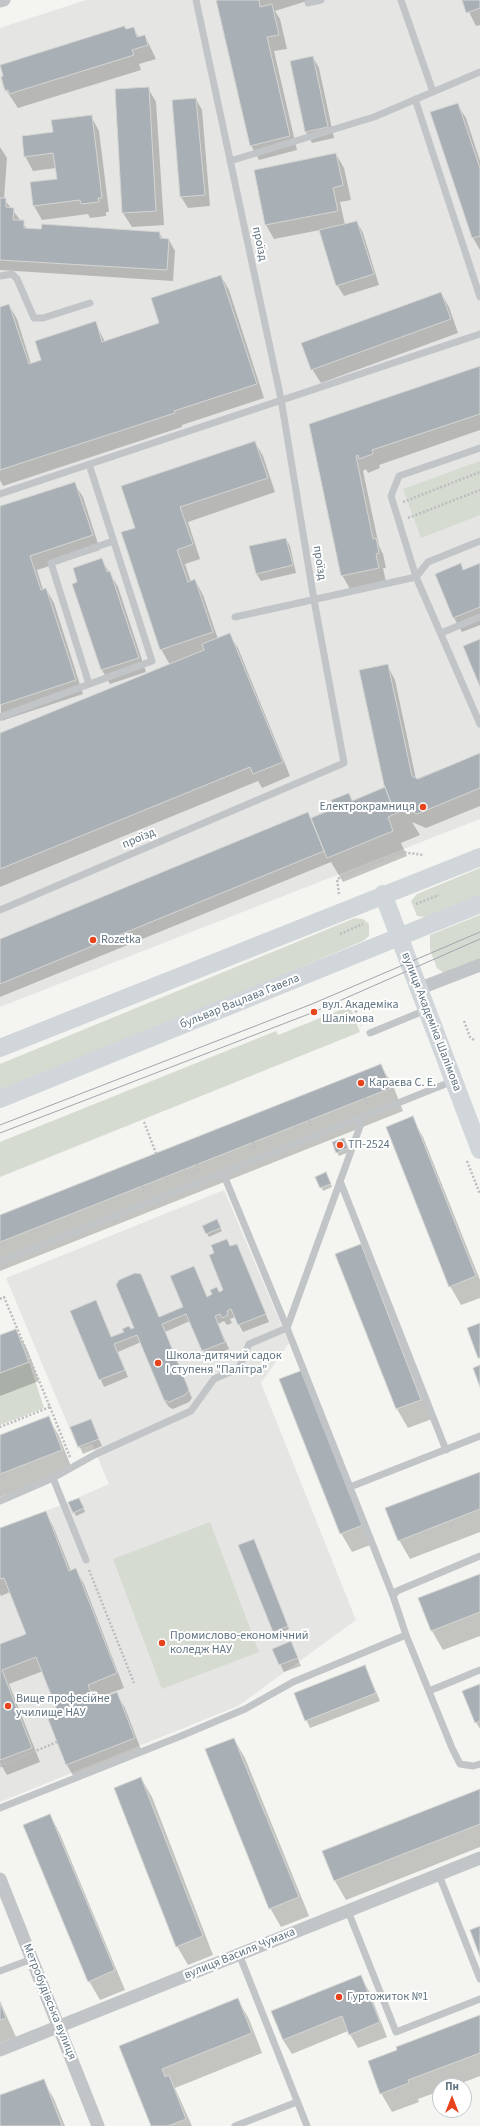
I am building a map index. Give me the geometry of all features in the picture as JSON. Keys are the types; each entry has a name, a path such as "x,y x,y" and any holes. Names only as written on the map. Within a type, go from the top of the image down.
{"main road":[{"path":"0,1048 480,856"},
{"name":"вулиця Академіка Шалімова","path":"383,894 480,1150"},
{"name":"бульвар Вацлава Гавела","path":"0,1099 480,904"}],"street":[{"path":"0,1 4,0"},
{"path":"418,989 480,965"},
{"name":"вулиця Василя Чумака","path":"0,2050 480,1858"},
{"name":"Метробудівська вулиця","path":"0,1879 98,2126"}],"lane":[{"name":"проїзд","path":"0,910 344,763 314,600 281,399 196,0"},
{"path":"308,3 321,0"},
{"path":"402,0 433,92"},
{"path":"230,161 374,117 480,72"},
{"path":"415,99 480,297"},
{"path":"0,276 12,274 17,279 34,318 43,318 90,303"},
{"path":"0,494 281,399 480,334"},
{"path":"479,721 416,577 391,496 399,476 480,448"},
{"path":"0,717 152,661 89,464"},
{"path":"89,684 52,563 113,541"},
{"path":"235,617 416,577 428,562 480,541"},
{"path":"441,633 480,618"},
{"path":"367,1033 426,1010"},
{"path":"0,1262 453,1081"},
{"path":"0,1502 53,1478 96,1454 191,1411 214,1379 239,1368 249,1344 287,1328 363,1118"},
{"path":"223,1173 287,1328 350,1487 393,1596 406,1635 460,1764 473,1766 480,1764"},
{"path":"340,1181 446,1450"},
{"path":"350,1487 480,1436"},
{"path":"53,1478 86,1560"},
{"path":"393,1596 397,1591 480,1556"},
{"path":"0,1808 224,1718 264,1699 293,1682 406,1635"},
{"path":"429,1691 480,1670"},
{"path":"439,1875 480,1979"},
{"path":"348,1911 396,2032 480,1999"},
{"path":"239,1954 307,2126"},
{"path":"0,1971 32,1959"},
{"path":"235,2126 297,2102"}],"path":[{"path":"394,506 480,472"},
{"path":"399,522 480,490"},
{"path":"339,894 337,879 402,852 423,855"},
{"path":"416,904 439,895"},
{"path":"340,934 363,924"},
{"path":"353,1003 367,1033"},
{"path":"464,1021 470,1037 475,1041"},
{"path":"144,1122 156,1153"},
{"path":"0,1299 4,1297 74,1466"},
{"path":"0,1427 50,1407"},
{"path":"86,1560 134,1683"},
{"path":"0,1766 57,1742"}],"shaded area":[{"path":"86,0 480,0 480,819 0,1007 0,28"},
{"path":"480,461 480,515 421,538 403,489"},
{"path":"480,868 480,895 425,917 417,916 411,901 417,894"},
{"path":"480,915 480,960 445,974 437,968 430,950 430,935"},
{"path":"355,918 363,919 369,924 369,936 363,941 0,1094 0,1064"},
{"path":"350,1006 360,1032 0,1177 0,1142 276,1031 278,1035"},
{"path":"224,1190 289,1343 261,1383 356,1620 238,1706 0,1802 0,1528 64,1504 109,1484 92,1444 78,1449 6,1278"},
{"path":"29,1362 44,1408 0,1425 0,1373"},
{"path":"210,1522 259,1652 162,1689 113,1559"}],"building":[{"path":"216,0 259,0 260,7 272,4 279,35 267,37 290,136 250,146"},
{"path":"462,0 480,0 480,8 466,13"},
{"path":"124,26 126,29 134,27 137,37 145,35 148,45 132,50 134,55 9,94 8,90 5,91 1,77 3,76 0,65"},
{"path":"313,56 328,127 305,132 290,61"},
{"path":"149,87 156,211 122,213 115,89"},
{"path":"196,98 205,195 180,197 172,100"},
{"path":"458,103 480,168 480,236 472,238 430,112"},
{"path":"92,115 102,198 98,198 99,202 81,204 80,200 33,206 30,182 57,179 53,153 24,157 22,136 53,132 51,120"},
{"path":"336,153 343,185 333,188 338,211 265,225 254,170"},
{"path":"0,198 6,198 6,207 14,208 13,220 24,220 24,228 41,229 42,224 160,232 160,238 169,239 167,270 0,260"},
{"path":"357,221 374,274 336,286 319,230"},
{"path":"221,275 257,384 174,411 175,413 0,470 0,307 9,304 29,364 41,360 35,341 96,321 102,342 159,323 151,298"},
{"path":"441,292 451,319 311,370 301,343"},
{"path":"480,366 480,414 372,450 373,454 359,459 358,455 356,456 373,539 376,538 379,553 376,554 379,568 341,576 309,424"},
{"path":"255,441 268,478 180,507 193,544 177,550 188,582 195,579 213,632 160,650 121,532 135,528 121,486"},
{"path":"75,482 93,535 30,556 41,590 46,588 76,680 0,705 0,506"},
{"path":"286,538 293,565 256,574 249,546"},
{"path":"102,558 107,572 110,571 139,658 101,670 72,584 77,582 73,568"},
{"path":"461,563 463,570 480,563 480,607 453,618 435,574"},
{"path":"230,633 283,762 253,774 250,767 0,869 0,733 204,650 202,644"},
{"path":"480,639 480,687 463,646"},
{"path":"388,664 412,776 418,779 480,753 480,788 417,814 391,803 384,785 359,670"},
{"path":"385,787 391,803 406,809 388,817 393,831 327,858 311,818 335,808 331,800 349,793 352,801"},
{"path":"308,812 324,851 0,984 0,939"},
{"path":"381,1064 391,1088 0,1242 0,1215"},
{"path":"413,1116 476,1276 449,1287 386,1127"},
{"name":"ТП-2524","path":"344,1138 348,1148 336,1153 332,1142"},
{"path":"326,1172 331,1184 320,1188 315,1177"},
{"path":"217,1219 221,1228 206,1234 202,1226"},
{"path":"227,1239 230,1246 237,1244 266,1314 238,1325 231,1309 227,1311 228,1315 222,1318 220,1314 215,1316 225,1342 202,1351 186,1314 162,1324 189,1390 185,1395 169,1402 164,1400 137,1335 114,1344 125,1370 99,1380 70,1311 96,1300 111,1337 124,1332 122,1329 129,1326 131,1329 134,1328 116,1285 119,1280 135,1273 141,1274 159,1317 183,1307 170,1276 194,1266 207,1297 212,1294 210,1290 217,1287 219,1292 223,1290 209,1255 214,1253 211,1245"},
{"path":"361,1244 421,1400 396,1409 335,1254"},
{"path":"480,1323 480,1358 478,1358 467,1328"},
{"path":"16,1329 29,1362 0,1373 0,1335"},
{"path":"480,1365 480,1387 473,1368"},
{"path":"303,1370 363,1525 340,1534 279,1379"},
{"path":"49,1416 62,1450 0,1474 0,1435"},
{"path":"91,1419 99,1439 78,1447 70,1427"},
{"path":"480,1472 480,1509 398,1541 385,1508"},
{"path":"79,1498 84,1508 73,1513 68,1502"},
{"path":"46,1511 69,1571 76,1568 117,1673 88,1685 94,1701 117,1692 135,1738 66,1765 48,1719 59,1715 36,1657 2,1670 32,1748 0,1760 0,1644 26,1634 4,1578 0,1579 0,1528"},
{"path":"254,1539 288,1626 273,1632 238,1545"},
{"path":"480,1574 480,1612 431,1631 418,1598"},
{"path":"291,1641 298,1658 279,1665 272,1649"},
{"path":"365,1665 376,1693 305,1721 294,1693"},
{"path":"480,1684 480,1721 475,1723 462,1691"},
{"path":"234,1738 299,1897 269,1909 205,1749"},
{"path":"141,1777 203,1936 176,1947 114,1788"},
{"path":"480,1789 480,1824 334,1881 322,1851"},
{"path":"50,1814 115,1970 88,1982 23,1825"},
{"path":"480,1926 480,1957 470,1930"},
{"name":"Гуртожиток №1","path":"361,1975 380,2022 349,2035 342,2016 283,2040 271,2011"},
{"path":"238,1998 252,2033 162,2069 165,2077 169,2075 186,2119 168,2126 151,2126 119,2046"},
{"path":"0,2002 6,2018 0,2020"},
{"path":"480,2015 480,2053 408,2080 409,2083 380,2094 368,2061 397,2050 396,2047"},
{"path":"44,2079 62,2126 0,2126 0,2095"}],"tram line":[{"path":"0,1125 312,1004 480,932"},
{"path":"0,1133 314,1012 480,939"}],"place":[{"name":"Електрокрамниця","path":"423,807"},
{"name":"Rozetka","path":"93,940"},
{"name":"вул. Академіка Шалімова","path":"314,1012"},
{"name":"Караєва С. Е.","path":"361,1083"},
{"name":"ТП-2524","path":"340,1145"},
{"name":"Школа-дитячий садок І ступеня \"Палітра\"","path":"158,1363"},
{"name":"Промислово-економічний коледж НАУ","path":"162,1643"},
{"name":"Вище професійне училище НАУ","path":"8,1706"},
{"name":"Гуртожиток №1","path":"339,1997"}]}
